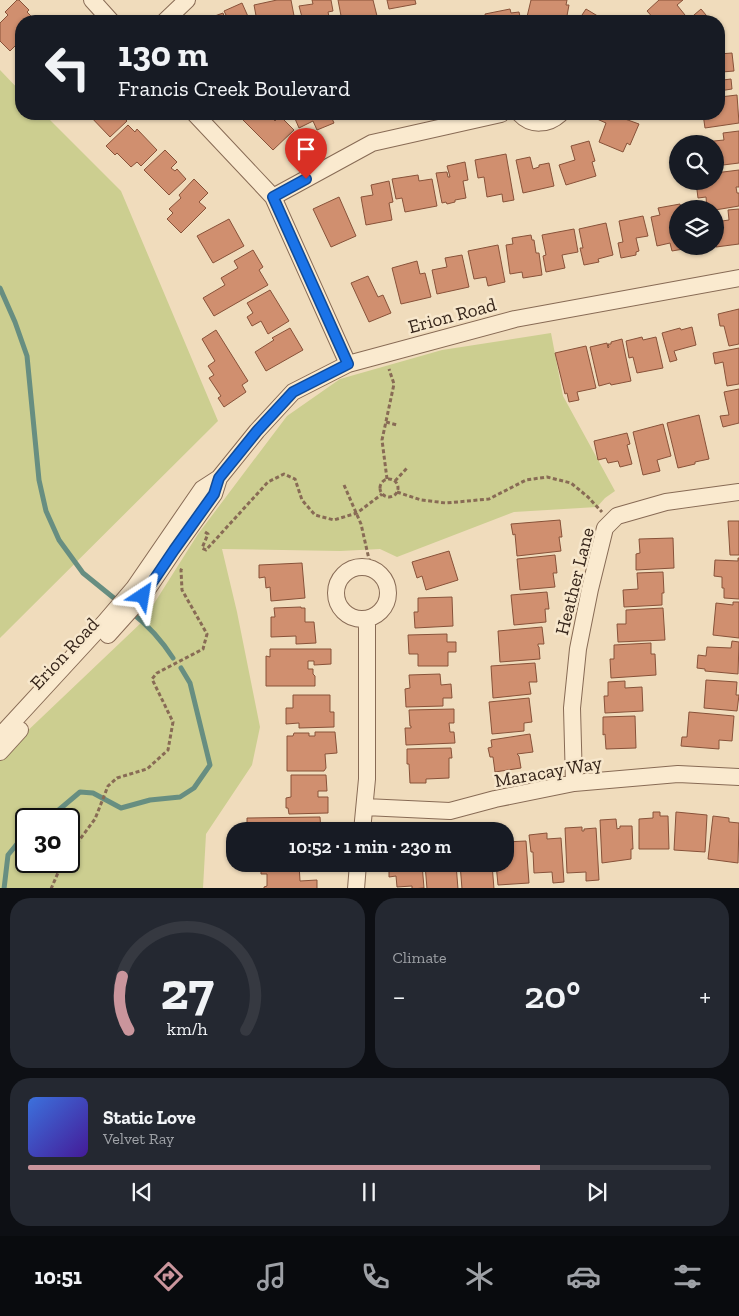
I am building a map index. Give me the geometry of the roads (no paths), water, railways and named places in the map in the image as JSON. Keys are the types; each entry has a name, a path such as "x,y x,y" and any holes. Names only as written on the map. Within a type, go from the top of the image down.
{"street":[{"path":"92,0 106,15"},
{"path":"171,15 187,0"},
{"path":"202,120 273,197 348,364"},
{"path":"273,197 372,143 474,120"},
{"path":"529,120 538,123 551,120"},
{"name":"Erion Road","path":"0,752 139,592 202,489 219,478 257,431 293,392 348,364 515,319 739,278"},
{"name":"Heather Lane","path":"574,784 572,708 578,649 605,528 618,516 666,502 739,492"},
{"path":"354,568 371,568 379,572 385,579 388,587 389,596 387,604 375,617 367,620 358,620 350,617 343,612 338,604 336,596 340,579 346,572 354,568"},
{"path":"363,822 367,780 367,620"},
{"name":"Erion Road","path":"0,736 109,626"},
{"name":"Maracay Way","path":"365,807 450,811 495,799 574,784 678,774 739,777"},
{"path":"356,888 357,872"}],"waterway":[{"path":"0,288 27,356 39,480 46,511 59,540 83,573 120,603"},
{"path":"132,613 155,634 173,658"},
{"path":"61,808 80,792 93,793 121,808 150,800 180,797 194,788 210,765 190,683 181,668"},
{"path":"4,888 8,855 15,846"}]}
